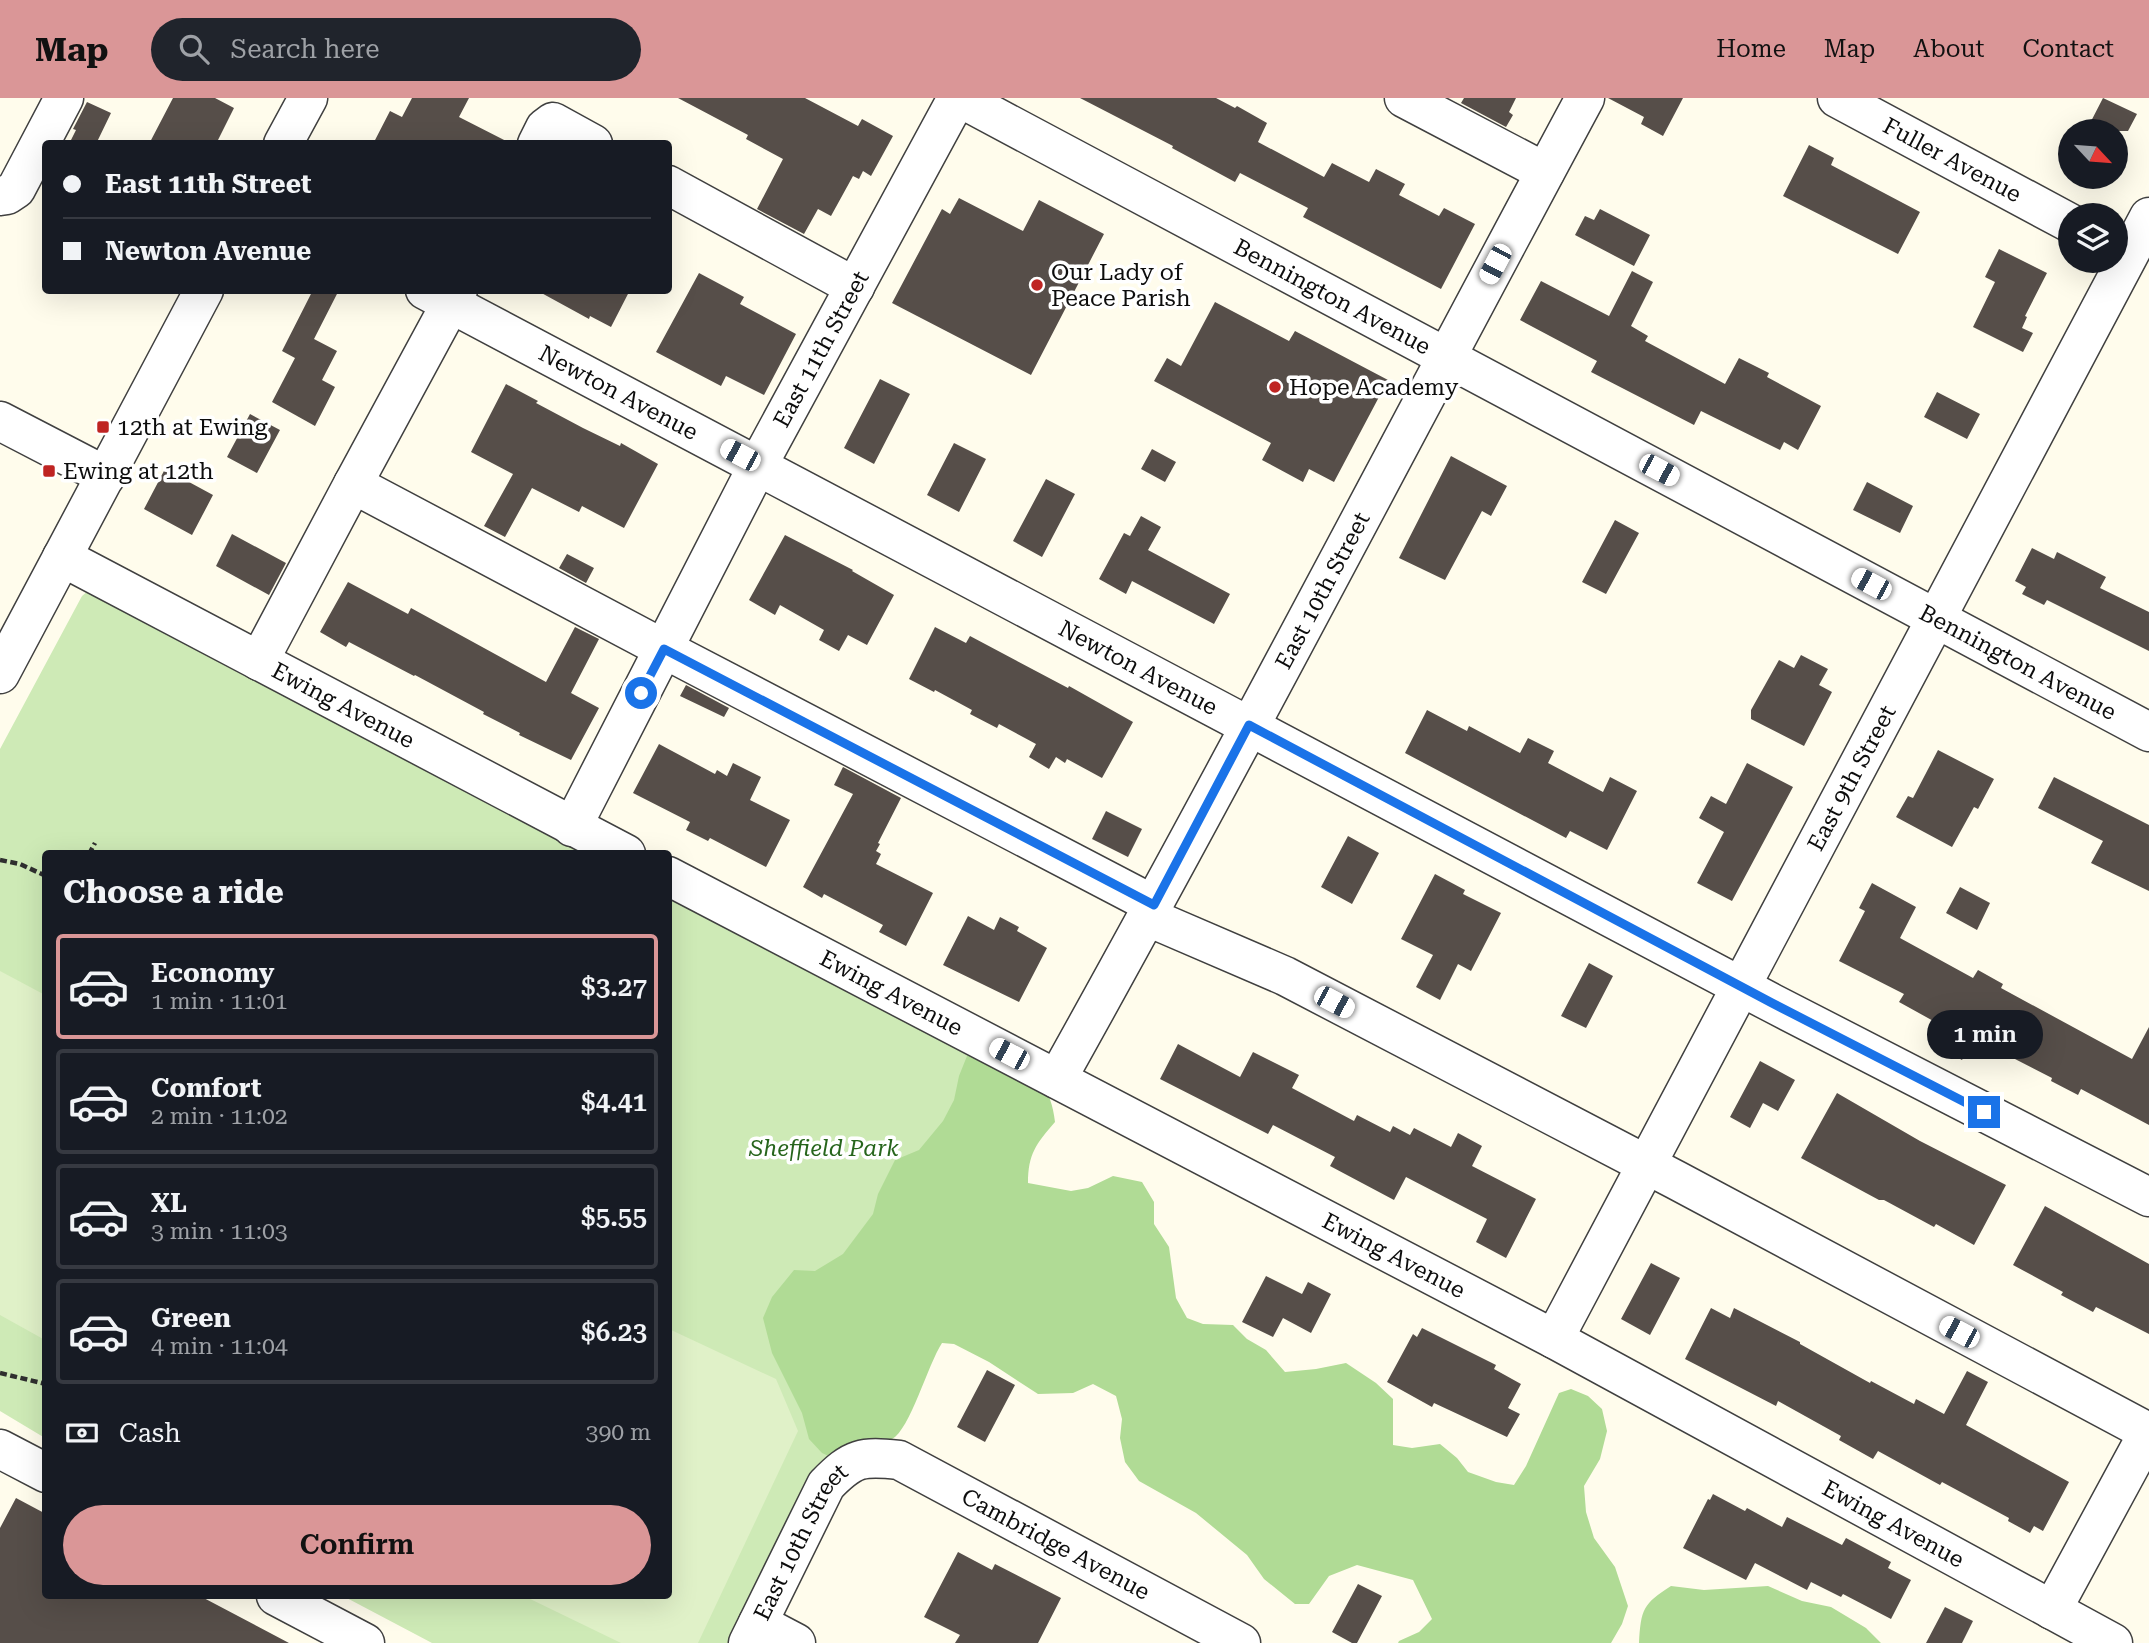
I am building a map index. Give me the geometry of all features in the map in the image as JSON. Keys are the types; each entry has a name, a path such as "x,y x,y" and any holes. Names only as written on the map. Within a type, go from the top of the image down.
{"street":[{"path":"0,196 16,189 64,98"},
{"path":"285,140 308,98"},
{"name":"East 11th Street","path":"572,827 758,465 959,98"},
{"name":"Bennington Avenue","path":"959,98 1446,355 2149,732"},
{"path":"1404,98 1545,172"},
{"name":"East 10th Street","path":"1057,1079 1151,911 1585,98"},
{"name":"Fuller Avenue","path":"1837,98 2058,216"},
{"path":"539,140 545,128 553,122 586,140"},
{"path":"672,187 855,287"},
{"name":"East 9th Street","path":"1554,1339 2149,217"},
{"path":"0,674 202,294"},
{"path":"259,661 353,484 444,295"},
{"name":"Newton Avenue","path":"444,295 758,465 1741,986 2149,1197"},
{"path":"0,421 106,476"},
{"path":"353,484 1151,911 1285,976 2149,1432 2052,1610"},
{"name":"Ewing Avenue","path":"62,557 618,850"},
{"name":"Ewing Avenue","path":"672,878 1554,1339 2113,1643"},
{"path":"0,1449 42,1471"},
{"name":"East 10th Street","path":"753,1633 826,1485 844,1466 867,1457"},
{"name":"Cambridge Avenue","path":"867,1457 899,1460 1241,1643"},
{"path":"282,1599 365,1643"},
{"path":"753,1633 796,1643"}],"path":[{"path":"91,850 95,843"},
{"path":"0,860 20,864 42,874"},
{"path":"0,1373 42,1383"}],"green space":[{"path":"89,590 505,812 586,850 42,850 42,1436 0,1411 0,749 82,596"},
{"name":"Sheffield Park","path":"672,895 1031,1081 741,1643 432,1643 349,1599 672,1599"},
{"path":"0,971 42,993 42,1338 0,1315"},
{"path":"988,1046 1033,1075 1041,1083 1052,1106 1055,1122 1034,1150 1028,1183 1071,1191 1088,1188 1113,1176 1142,1182 1154,1202 1154,1224 1169,1247 1176,1298 1187,1318 1203,1324 1233,1325 1247,1339 1266,1350 1285,1372 1346,1363 1376,1383 1393,1399 1393,1445 1412,1448 1440,1444 1457,1458 1468,1472 1514,1485 1526,1466 1559,1393 1571,1389 1588,1396 1602,1409 1607,1431 1600,1459 1584,1486 1586,1512 1594,1538 1615,1567 1628,1606 1611,1643 1398,1643 1419,1632 1432,1619 1413,1580 1357,1565 1329,1576 1309,1604 1295,1604 1264,1579 1247,1555 1196,1513 1139,1481 1125,1462 1120,1438 1122,1419 1116,1396 1093,1384 1073,1393 1038,1394 989,1362 954,1344 942,1343 912,1410 899,1433 892,1439 835,1459 822,1453 809,1439 802,1413 772,1353 763,1318 772,1297 794,1270 815,1271 843,1254 873,1214 878,1194 895,1160 919,1150 943,1121 954,1100 967,1056"},
{"path":"672,1330 776,1379 798,1431 698,1643 621,1643 530,1599 672,1599"},
{"path":"1671,1586 1704,1590 1768,1586 1802,1601 1831,1607 1866,1628 1881,1643 1639,1643 1645,1609 1654,1598"}],"building":[{"path":"173,98 215,98 234,108 218,140 151,140"},
{"path":"412,98 469,98 459,117 504,140 375,140 390,111 402,117"},
{"path":"678,98 805,98 858,126 862,119 893,136 871,176 863,171 859,179 853,176 831,216 818,209 804,234 757,209 783,159 746,139 748,135"},
{"path":"1080,98 1216,98 1267,123 1258,142 1324,177 1332,163 1369,182 1376,169 1405,184 1399,195 1439,216 1444,208 1475,224 1441,289 1303,217 1308,208 1240,173 1235,182 1172,148 1173,146"},
{"path":"1464,98 1516,98 1509,112 1513,115 1506,127 1461,103"},
{"path":"1608,98 1683,98 1663,136 1641,124 1644,117"},
{"path":"2103,98 2137,114 2128,131 2128,119 2092,119"},
{"path":"87,102 111,113 98,140 71,140 76,130 73,129"},
{"path":"1809,145 1834,158 1831,165 1920,212 1898,254 1783,196"},
{"name":"Our Lady of Peace Parish","path":"959,198 1023,231 1039,200 1104,234 1031,375 892,303 942,209 950,214"},
{"path":"1600,209 1650,235 1634,266 1575,235 1585,216 1594,220"},
{"path":"1999,249 2047,273 2025,316 2027,317 2022,328 2033,333 2023,352 1973,327 1995,282 1985,277"},
{"path":"1632,271 1653,282 1631,326 1648,336 1645,341 1725,384 1739,358 1769,373 1767,377 1821,406 1798,450 1784,442 1780,450 1701,411 1694,425 1591,372 1597,361 1520,320 1541,281 1609,316"},
{"path":"699,273 744,297 740,304 796,334 764,395 726,376 721,386 656,352"},
{"path":"311,294 337,294 314,339 337,351 322,380 335,387 315,426 272,402 295,358 282,351"},
{"path":"543,294 628,294 611,327 590,316 589,319"},
{"name":"Hope Academy","path":"1215,302 1289,341 1295,331 1388,380 1334,482 1309,469 1303,482 1262,460 1271,443 1154,381 1167,358 1181,366"},
{"path":"880,379 910,394 874,464 844,448"},
{"path":"506,384 583,428 620,446 621,443 658,464 624,528 582,506 579,512 532,488 505,537 484,526 513,474 471,452"},
{"path":"1937,392 1980,414 1967,439 1924,417"},
{"path":"250,414 280,430 257,473 227,457"},
{"path":"954,443 986,459 959,512 927,495"},
{"path":"1152,449 1176,462 1165,482 1141,469"},
{"path":"1451,456 1507,486 1491,516 1482,511 1445,580 1399,558"},
{"path":"165,469 213,495 192,535 144,509"},
{"path":"1046,479 1075,494 1042,557 1013,541"},
{"path":"1867,482 1913,506 1900,533 1853,510"},
{"path":"1141,516 1161,527 1148,550 1230,594 1214,624 1132,581 1126,594 1099,579 1124,533 1130,536"},
{"path":"1615,520 1639,533 1606,594 1582,582"},
{"path":"232,534 286,563 269,595 216,566"},
{"path":"785,535 853,570 894,595 867,645 848,635 839,651 819,640 824,630 780,605 775,615 749,600"},
{"path":"2032,548 2054,559 2057,552 2106,577 2100,588 2149,612 2149,651 2047,600 2044,605 2022,594 2026,587 2015,581"},
{"path":"567,554 594,568 586,583 559,568"},
{"path":"348,582 408,614 411,608 546,682 575,627 599,639 571,693 599,708 571,760 519,735 520,733 483,714 484,712 415,675 349,642 346,647 320,632"},
{"path":"935,627 966,643 970,636 1133,722 1102,778 1067,759 1065,763 1056,757 1049,769 1029,757 1036,744 999,724 997,728 970,714 972,710 909,679"},
{"path":"1801,655 1828,669 1819,685 1832,692 1804,746 1751,719 1751,710 1779,660 1794,668"},
{"path":"686,685 729,708 724,717 680,696"},
{"path":"1427,710 1467,731 1469,726 1520,753 1528,738 1554,751 1548,763 1603,792 1610,777 1637,791 1607,850 1570,831 1566,838 1405,753"},
{"path":"659,744 715,774 717,770 727,776 733,763 761,777 750,800 790,820 766,867 710,838 708,841 686,830 690,822 633,793"},
{"path":"1938,750 1994,779 1978,809 1974,807 1952,847 1896,817 1908,796 1913,798"},
{"path":"1747,763 1793,787 1732,901 1697,883 1724,832 1699,818 1711,796 1726,804"},
{"path":"843,767 901,798 878,843 880,844 876,851 881,854 876,864 933,893 906,946 879,932 883,925 824,894 822,898 803,887 853,794 834,785"},
{"path":"2054,777 2149,825 2149,891 2091,863 2103,841 2038,808"},
{"path":"1106,811 1142,829 1128,857 1092,839"},
{"path":"1348,836 1379,853 1352,904 1321,887"},
{"path":"1435,874 1465,890 1463,894 1501,913 1471,971 1458,964 1440,1000 1416,987 1433,955 1401,939"},
{"path":"1872,883 1916,907 1900,938 1973,978 1978,970 2003,984 2001,988 2132,1059 2149,1027 2149,1125 2081,1089 2078,1095 2051,1081 2052,1078 1974,1038 1962,1060 1937,1046 1946,1028 1899,1002 1904,994 1839,961 1865,911 1859,908"},
{"path":"1960,887 1990,903 1977,930 1946,913"},
{"path":"968,916 994,930 1000,917 1019,927 1017,931 1047,948 1019,1002 943,965"},
{"path":"1589,963 1613,976 1586,1028 1561,1016"},
{"path":"1178,1044 1240,1077 1253,1052 1299,1075 1292,1088 1354,1121 1357,1115 1390,1132 1393,1126 1410,1135 1414,1128 1451,1147 1458,1133 1482,1146 1472,1166 1536,1199 1506,1258 1476,1242 1487,1219 1406,1177 1394,1200 1330,1166 1335,1157 1273,1125 1268,1134 1160,1079"},
{"path":"1760,1061 1795,1080 1778,1111 1763,1103 1750,1128 1730,1117"},
{"path":"1837,1093 1920,1141 2006,1185 1974,1245 1936,1224 1934,1227 1884,1200 1879,1200 1801,1158"},
{"path":"2045,1206 2149,1264 2149,1334 2096,1307 2093,1312 2013,1265"},
{"path":"1651,1263 1680,1278 1650,1335 1621,1319"},
{"path":"1266,1276 1302,1294 1308,1282 1331,1294 1311,1333 1283,1318 1273,1337 1242,1322"},
{"path":"1711,1308 1730,1318 1734,1308 1870,1383 1871,1381 1914,1404 1916,1399 1944,1414 1967,1371 1988,1382 1966,1425 2069,1482 2043,1531 2034,1526 2030,1533 2008,1521 2009,1518 1878,1451 1873,1459 1839,1440 1841,1436 1778,1401 1776,1406 1685,1359"},
{"path":"1422,1328 1496,1365 1494,1369 1521,1384 1508,1408 1520,1414 1507,1437 1434,1403 1432,1407 1387,1382 1413,1334 1417,1337"},
{"path":"987,1370 1015,1385 985,1442 957,1427"},
{"path":"1713,1494 1782,1527 1787,1517 1842,1545 1846,1538 1891,1562 1888,1568 1911,1580 1891,1619 1843,1594 1841,1597 1811,1582 1807,1590 1755,1563 1746,1580 1683,1548"},
{"path":"16,1498 42,1512 42,1599 206,1599 289,1643 0,1643 0,1528"},
{"path":"958,1552 992,1570 995,1564 1061,1598 1038,1643 955,1643 960,1635 924,1617"},
{"path":"1358,1584 1382,1596 1357,1643 1352,1643 1332,1632"},
{"path":"1945,1607 1973,1621 1962,1643 1926,1643"}],"place":[{"name":"Our Lady of Peace Parish","path":"1037,285"},
{"name":"Hope Academy","path":"1275,387"},
{"name":"12th at Ewing","path":"103,427"},
{"name":"Ewing at 12th","path":"49,471"}],"route":[{"path":"641,693 664,649 1154,905 1249,725 1772,1003 1984,1112"}]}
